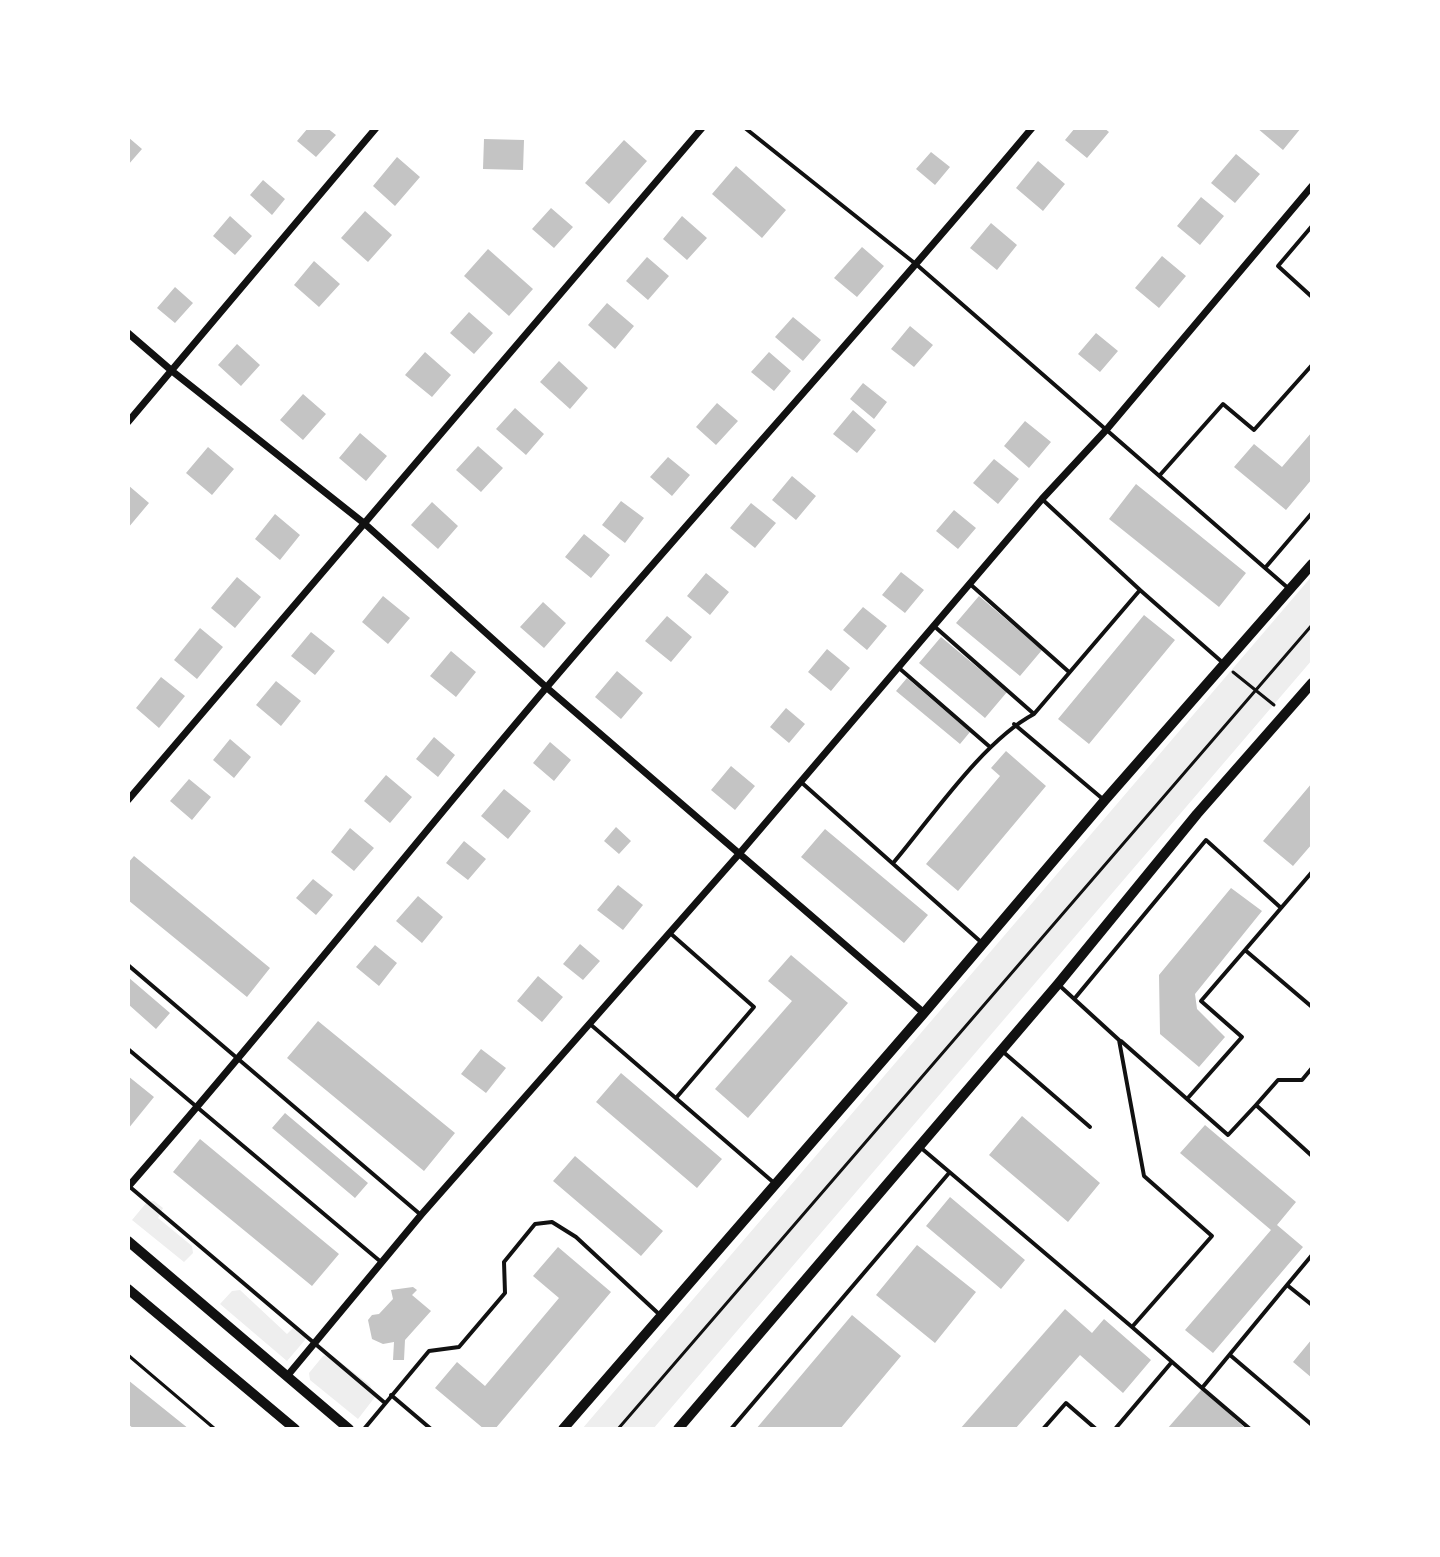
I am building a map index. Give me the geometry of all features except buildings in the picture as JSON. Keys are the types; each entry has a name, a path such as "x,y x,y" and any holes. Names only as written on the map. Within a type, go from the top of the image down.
{"main road":[{"path":"563,1429 1312,564"},
{"path":"680,1428 1058,984 1197,814 1312,683"},
{"path":"128,1241 349,1429"},
{"path":"128,1289 295,1429"}],"street":[{"path":"128,422 376,128"},
{"path":"128,800 702,128"},
{"path":"128,1186 238,1060 546,687 917,265 1032,128"},
{"path":"288,1375 421,1215 739,854 1042,499 1107,429 1312,186"},
{"path":"128,333 365,524 546,687 924,1013"}],"lane":[{"path":"745,128 917,265 1290,590"},
{"path":"1312,226 1278,266 1312,297"},
{"path":"1160,475 1223,404 1254,430 1312,365"},
{"path":"1042,499 1224,664"},
{"path":"1265,568 1312,513"},
{"path":"970,584 1069,672"},
{"path":"894,862 990,747 1014,724 1034,714 1140,590"},
{"path":"934,626 1034,714"},
{"path":"899,668 990,747"},
{"path":"1014,724 1105,800"},
{"path":"801,782 983,944"},
{"path":"1074,998 1206,840 1280,907"},
{"path":"1187,1099 1242,1037 1201,1001 1312,872"},
{"path":"670,933 754,1007 676,1098"},
{"path":"1245,950 1312,1007"},
{"path":"128,965 421,1215"},
{"path":"1058,984 1228,1135 1278,1080 1302,1080 1312,1068"},
{"path":"590,1024 775,1184"},
{"path":"1119,1040 1144,1176 1212,1236 1132,1327"},
{"path":"128,1049 381,1262"},
{"path":"1001,1050 1090,1127"},
{"path":"1256,1105 1312,1156"},
{"path":"918,1145 1250,1429"},
{"path":"731,1429 949,1173"},
{"path":"128,1186 385,1403"},
{"path":"364,1429 429,1351 459,1347 469,1337 505,1293 504,1262 535,1224 552,1222 576,1237 660,1315"},
{"path":"1202,1388 1312,1255"},
{"path":"1287,1285 1312,1305"},
{"path":"1230,1355 1312,1425"},
{"path":"1115,1429 1171,1363"},
{"path":"391,1395 431,1429"},
{"path":"1043,1429 1066,1403 1096,1429"}],"path":[{"path":"618,1429 1312,625"},
{"path":"1233,672 1277,708"},
{"path":"128,1355 215,1429"}],"shaded area":[{"path":"1312,576 1312,660 653,1429 582,1429"},
{"path":"154,1201 163,1208 158,1218 192,1246 193,1253 184,1262 132,1220 147,1202"},
{"path":"240,1290 287,1334 296,1325 306,1335 287,1361 220,1304 232,1291"},
{"path":"330,1354 370,1385 375,1397 358,1419 310,1380 309,1373 323,1356"}]}
